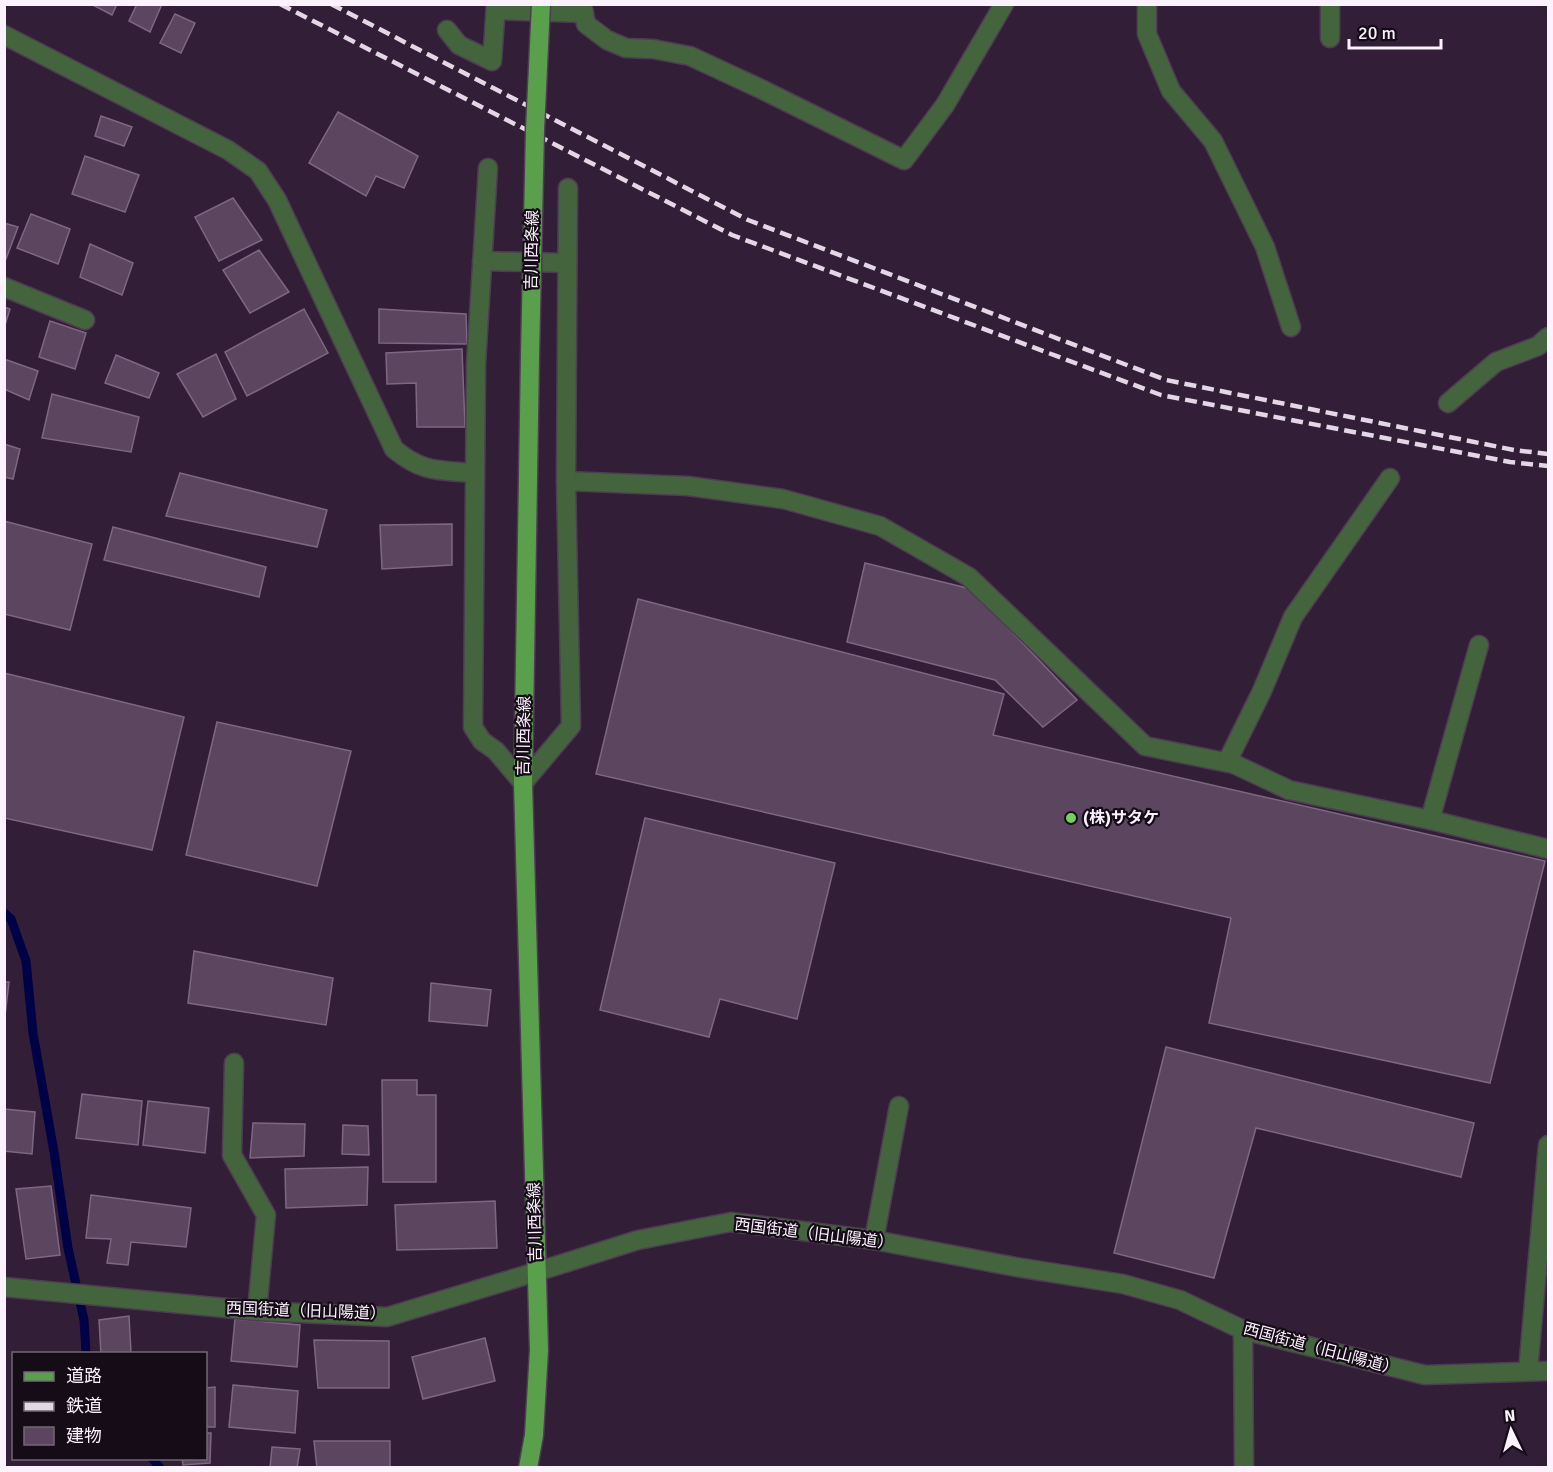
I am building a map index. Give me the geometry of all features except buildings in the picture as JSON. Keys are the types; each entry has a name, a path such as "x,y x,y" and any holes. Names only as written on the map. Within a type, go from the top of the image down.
{"main road":[{"name":"吉川西条線","path":"528,1467 534,1436 539,1350 524,783 530,356 535,130 541,4"}],"street":[{"path":"447,30 459,45 492,60 496,7 583,9 586,24 607,40 626,48 652,48 690,57 761,89 904,160 945,105 1004,4"},
{"path":"1147,4 1147,34 1171,92 1213,141 1265,247 1291,327"},
{"path":"1330,4 1330,38"},
{"path":"4,35 228,150 258,171 278,200 394,449 410,462 428,469 474,473"},
{"path":"488,168 476,364 473,727 482,741 496,751 524,783 571,726 566,481 568,188"},
{"path":"482,261 567,263"},
{"path":"4,287 85,320"},
{"path":"1448,403 1496,362 1538,346 1548,337"},
{"path":"1227,762 1262,692 1293,617 1390,478"},
{"path":"566,481 688,486 783,499 880,526 969,577 1144,746 1234,764 1289,790 1430,820 1548,849"},
{"path":"1430,820 1479,645"},
{"path":"234,1063 232,1155 266,1215 257,1311"},
{"path":"874,1240 899,1106"},
{"path":"1528,1371 1548,1145"},
{"name":"西国街道（旧山陽道）","path":"4,1287 257,1311 387,1317 638,1240 731,1222 874,1240 1016,1267 1124,1284 1180,1300 1243,1330 1425,1375 1548,1371"},
{"path":"1243,1330 1244,1467"}],"waterway":[{"path":"4,913 11,919 26,961 33,1033 68,1248 84,1320 86,1352"},
{"path":"154,1460 160,1468"}],"railway":[{"path":"280,4 732,235 1161,395 1510,462 1548,466"},
{"path":"331,4 748,220 1166,380 1514,450 1548,454"}],"place":[{"name":"(株)サタケ","path":"1071,818"}]}
